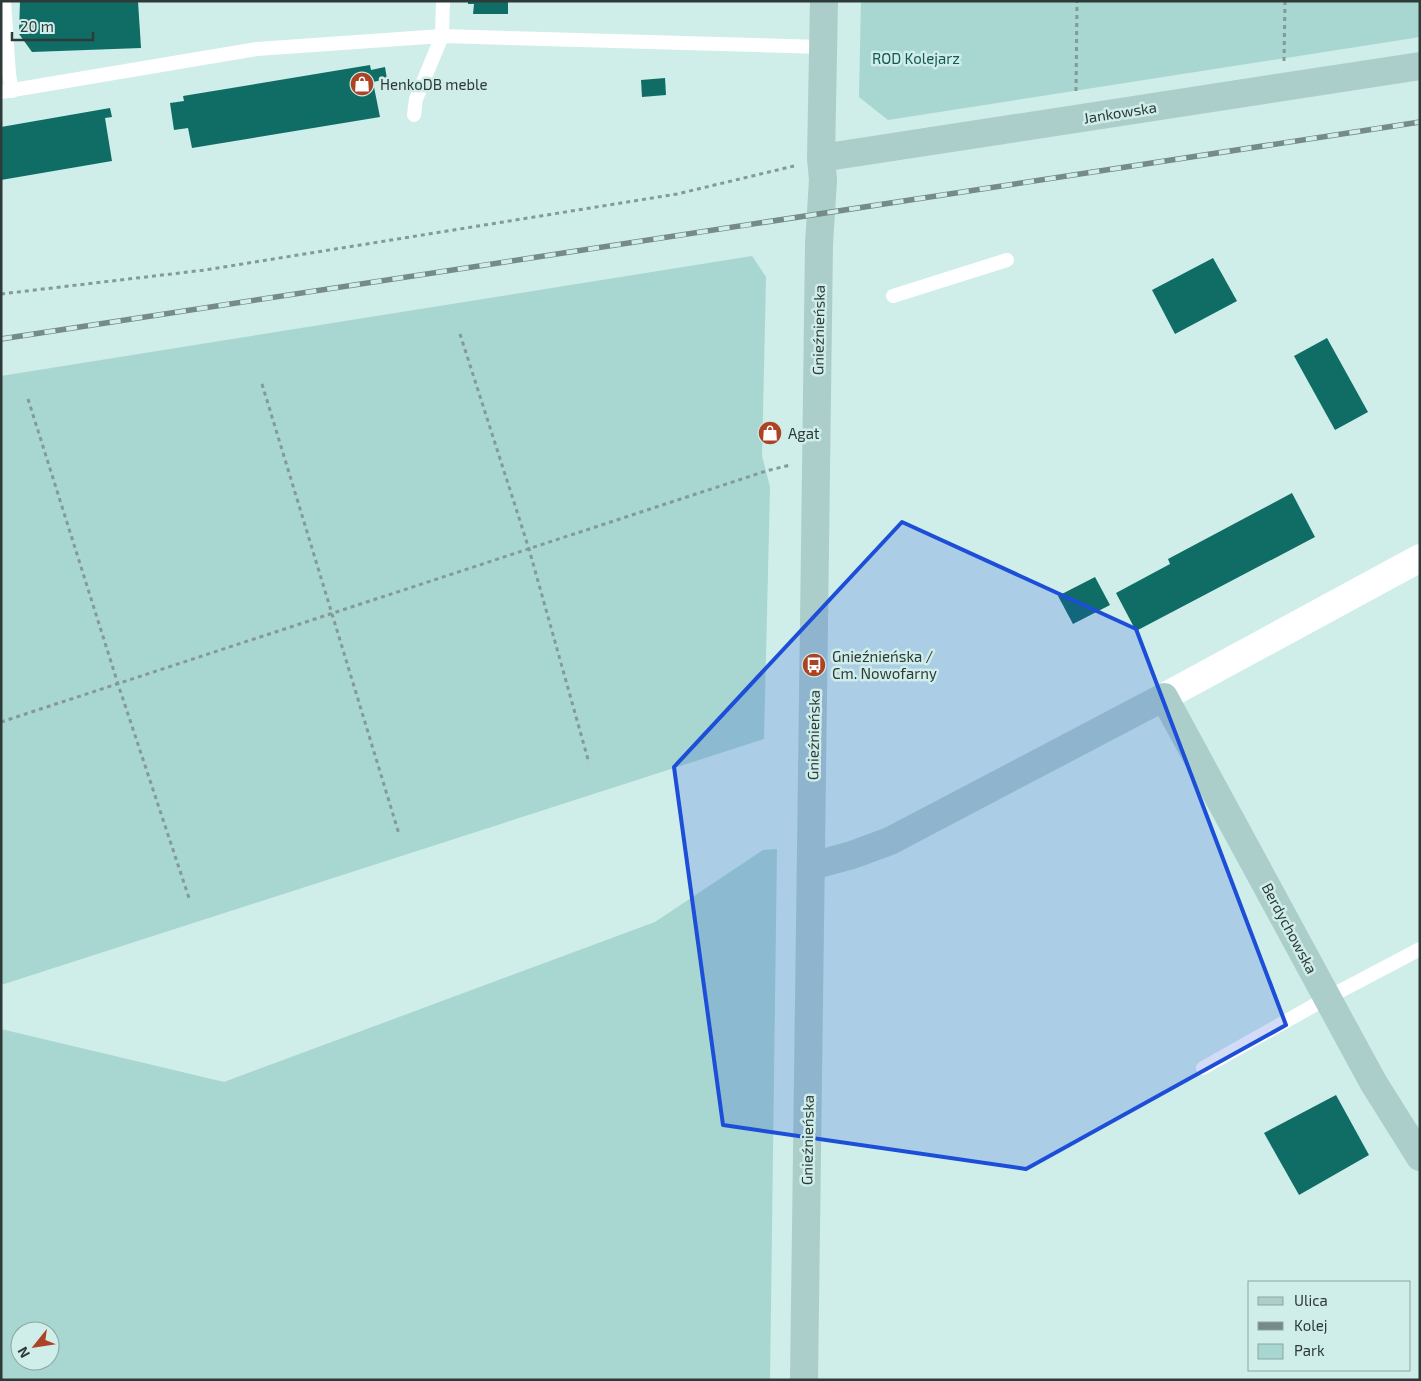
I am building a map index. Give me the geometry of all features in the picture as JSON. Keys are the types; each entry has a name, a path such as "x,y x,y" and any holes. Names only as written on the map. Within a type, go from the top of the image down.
{"street":[{"name":"Gnieźnieńska","path":"804,1380 819,244 823,180 821,158 824,1"},
{"name":"Jankowska","path":"821,158 1420,66"},
{"path":"812,866 852,855 890,841 1164,697 1420,558"},
{"name":"Berdychowska","path":"1164,697 1373,1082 1420,1157"}],"lane":[{"path":"4,1 9,74 6,92 257,48 442,36 823,47"},
{"path":"414,115 416,99 442,36 442,1"},
{"path":"893,296 1007,260"},
{"path":"1203,1068 1327,998 1420,949"}],"path":[{"path":"1076,119 1077,1"},
{"path":"1284,87 1285,1"},
{"path":"1,294 205,270 667,196 821,158"},
{"path":"460,334 529,549 589,763"},
{"path":"262,384 399,834"},
{"path":"28,399 118,684 190,901"},
{"path":"1,722 766,471 790,465 816,464"}],"highlighted area":[{"path":"902,522 1136,629 1286,1025 1026,1169 723,1125 674,767"}],"green space":[{"name":"ROD Kolejarz","path":"861,1 1420,1 1420,37 888,120 859,97"},
{"path":"752,256 766,277 762,456 770,487 764,739 1,985 1,376"},
{"path":"777,849 770,1380 1,1380 1,1029 224,1082 655,922 763,850"}],"building":[{"path":"20,1 138,1 141,48 32,52 19,34"},
{"path":"468,1 508,1 508,14 473,14 474,4 468,4"},
{"path":"370,65 371,70 385,67 387,79 373,82 380,117 192,148 188,128 174,130 170,103 184,101 183,96"},
{"path":"665,78 666,95 642,97 641,80"},
{"path":"110,108 112,117 105,118 112,161 1,180 1,127"},
{"path":"1213,258 1237,301 1175,334 1152,290"},
{"path":"1327,338 1368,412 1335,430 1294,356"},
{"name":"Agat","path":"762,427 778,427 778,438 762,438"},
{"path":"1292,493 1315,537 1136,631 1116,593 1170,564 1168,559"},
{"path":"1095,577 1110,605 1073,624 1058,596"},
{"path":"1336,1095 1369,1155 1299,1195 1264,1133"}],"railway":[{"path":"1,339 1420,122"}],"place":[{"name":"HenkoDB meble","path":"362,84"},
{"name":"Agat","path":"770,433"},
{"name":"Gnieźnieńska / Cm. Nowofarny","path":"814,665"}]}
